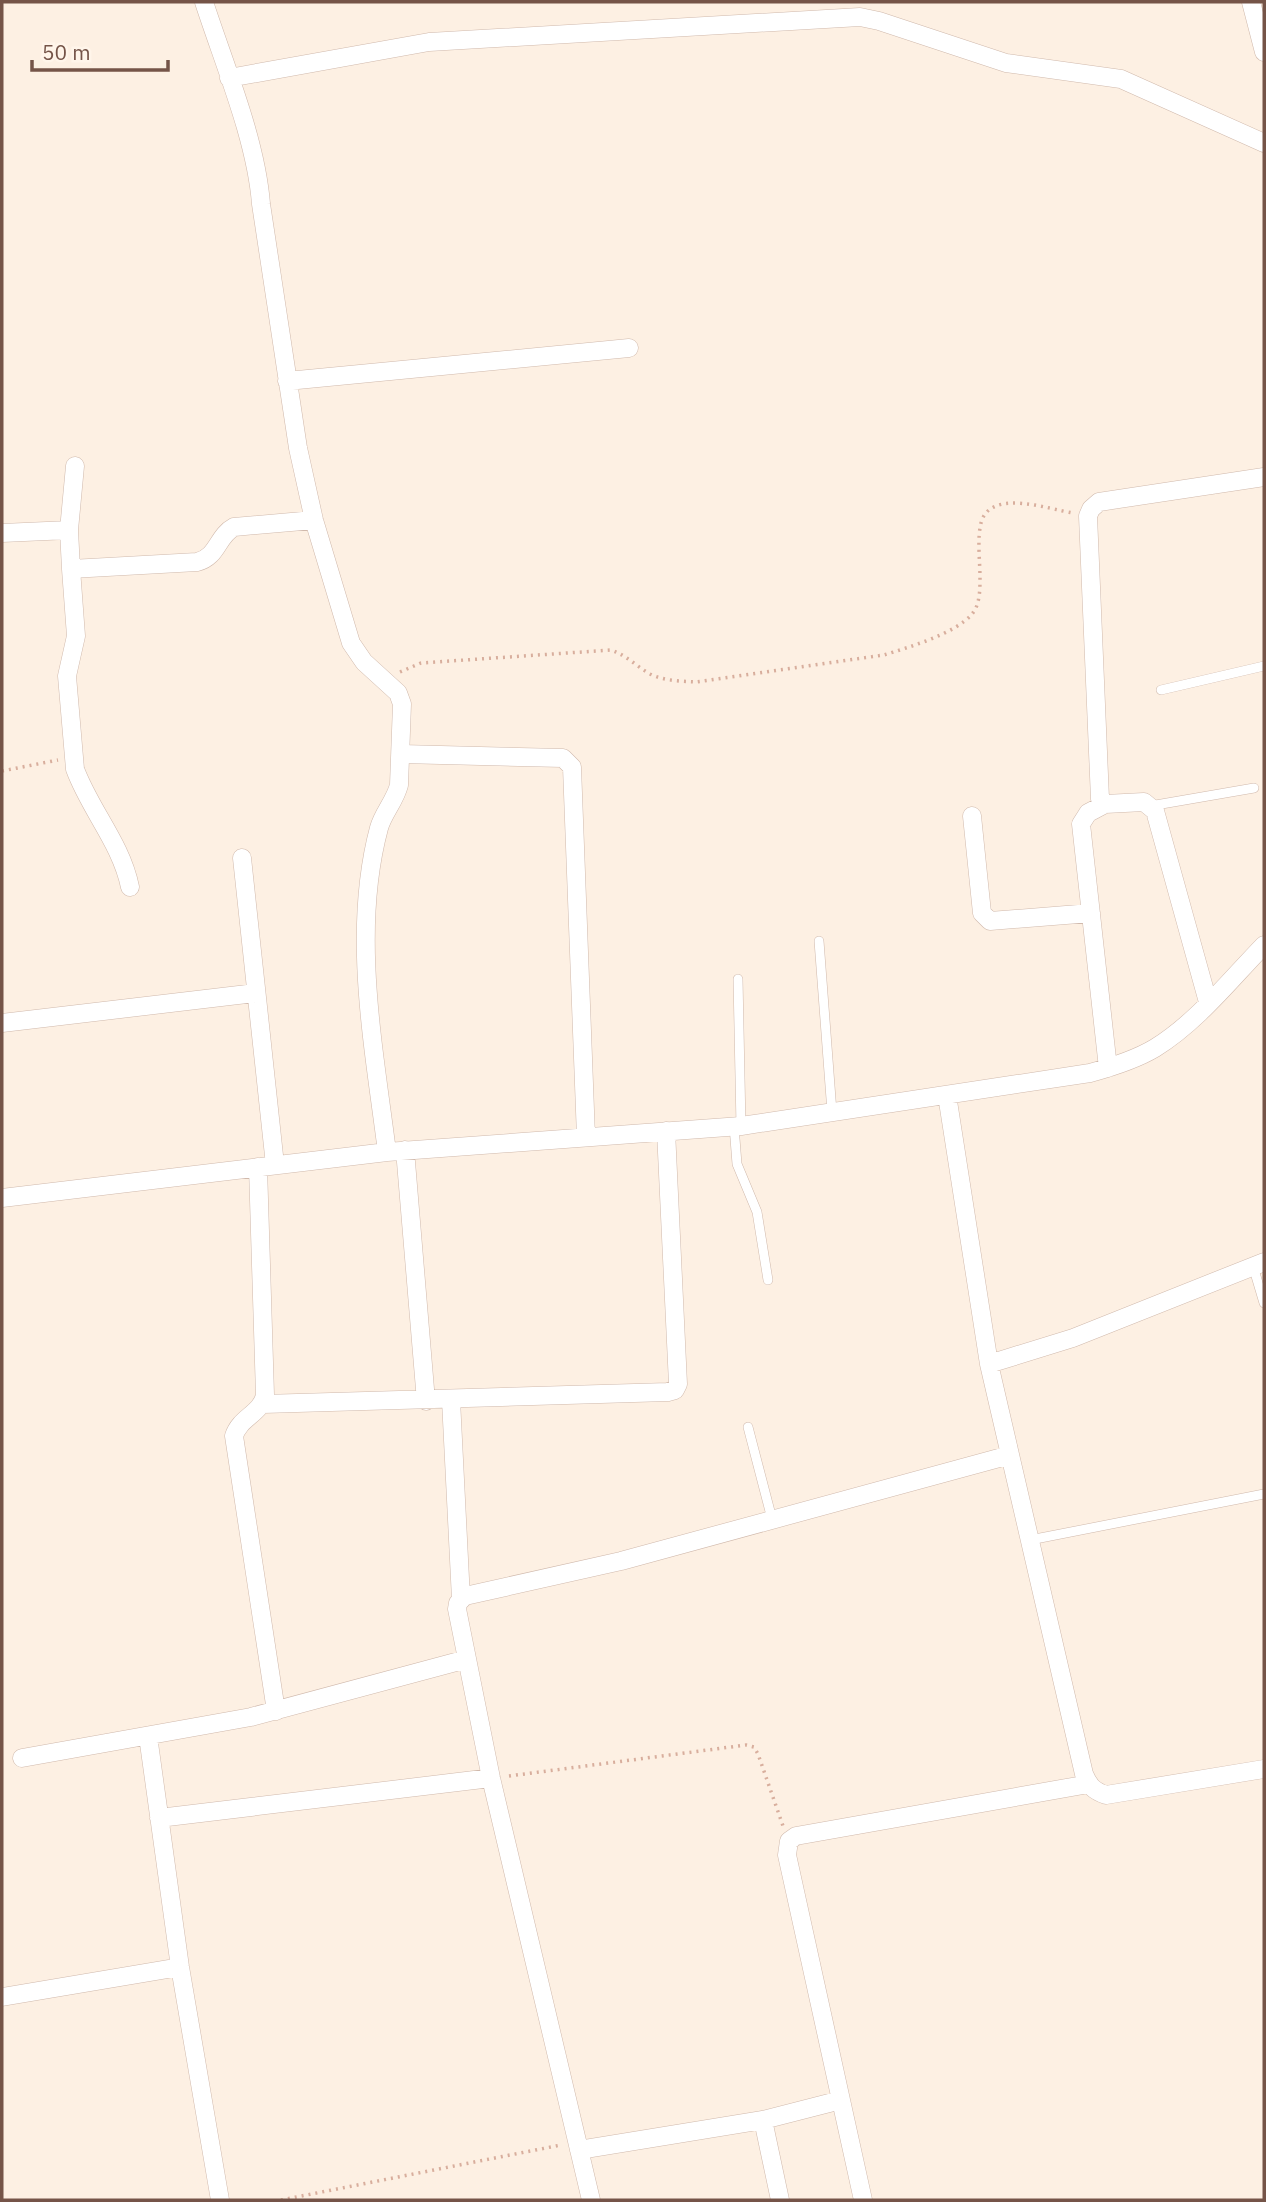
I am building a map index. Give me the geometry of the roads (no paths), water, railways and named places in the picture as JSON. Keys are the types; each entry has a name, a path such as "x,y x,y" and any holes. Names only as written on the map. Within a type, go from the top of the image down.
{"street":[{"path":"204,2 253,152 259,180 298,448 314,520 351,643 364,662 398,693 402,704 399,785 380,826 366,911 370,1014 396,1151 426,1401"},
{"path":"1251,2 1264,52"},
{"path":"229,78 429,42 860,17 1006,63 1121,79 1264,143"},
{"path":"288,381 629,348"},
{"path":"75,466 69,530 76,636 67,676 74,757 80,783 120,854 130,887"},
{"path":"1105,804 1100,799 1088,516 1091,509 1099,502 1264,477"},
{"path":"71,569 197,562 211,555 228,530 234,527 314,520"},
{"path":"2,533 69,530"},
{"path":"401,754 563,758 572,767 586,1137"},
{"path":"1108,1068 1081,824 1088,813 1105,804 1144,802 1155,811 1208,1002"},
{"path":"972,816 982,913 985,918 990,921 1091,913"},
{"path":"242,858 256,993 266,1166 265,1395 263,1404 241,1421 234,1436 276,1711"},
{"path":"2,1198 396,1151 737,1126 1090,1073 1155,1048 1186,1025 1264,945"},
{"path":"2,1023 256,993"},
{"path":"947,1095 989,1364 1088,1784 1096,1792 1106,1796 1264,1769"},
{"path":"263,1404 426,1401 675,1390 678,1384 666,1131"},
{"path":"989,1364 1073,1338 1259,1264"},
{"path":"452,1400 461,1599 457,1609 491,1778 591,2200"},
{"path":"461,1599 621,1561 1010,1455"},
{"path":"22,1758 276,1711 467,1659"},
{"path":"148,1736 180,1967 220,2200"},
{"path":"159,1818 491,1778"},
{"path":"863,2200 787,1855 789,1841 796,1836 1088,1784"},
{"path":"2,1997 180,1967"},
{"path":"578,2146 763,2120 841,2100"},
{"path":"763,2120 780,2200"}],"lane":[{"path":"1161,690 1264,666"},
{"path":"1150,806 1254,788"},
{"path":"819,941 832,1112"},
{"path":"738,979 737,1164 757,1212 768,1280"},
{"path":"1259,1264 1264,1303"},
{"path":"748,1427 772,1520"},
{"path":"1030,1539 1264,1494"}]}
